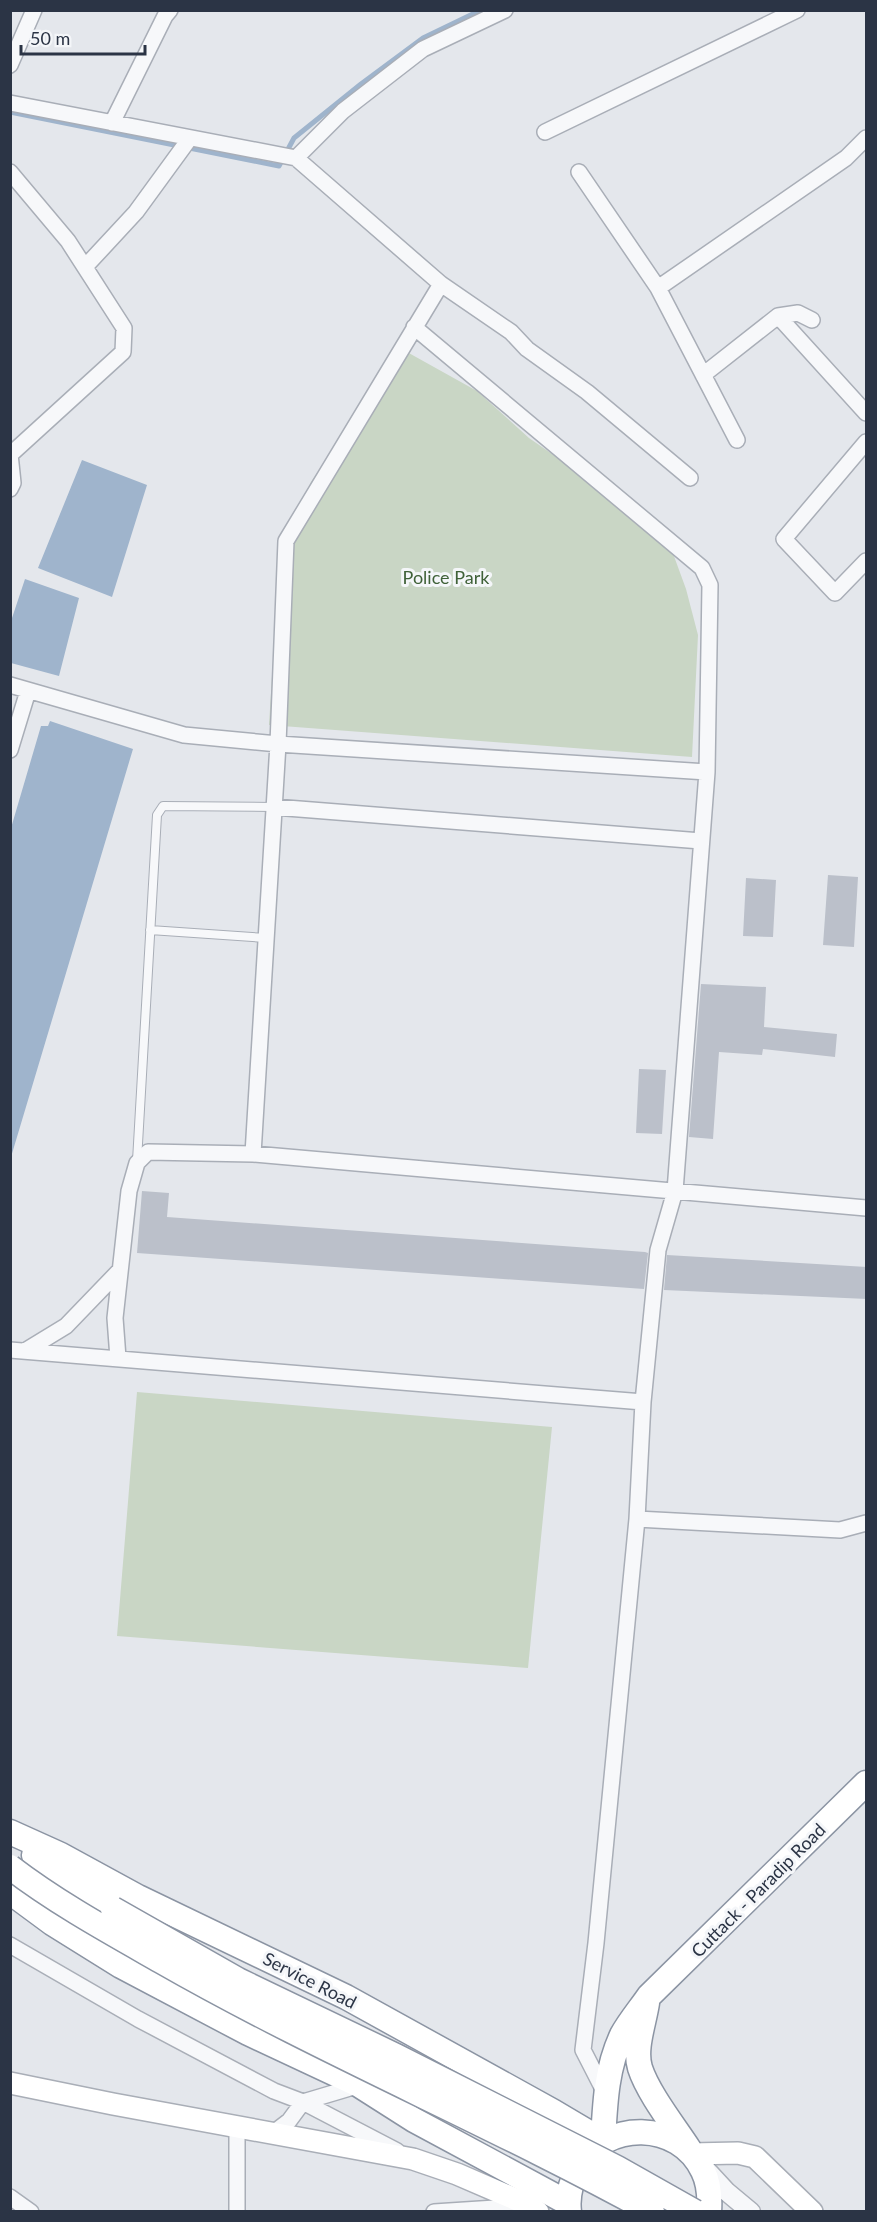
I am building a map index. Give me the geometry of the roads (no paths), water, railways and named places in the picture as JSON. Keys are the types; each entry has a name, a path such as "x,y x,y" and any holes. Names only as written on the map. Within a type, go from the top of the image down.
{"highway":[{"name":"Cuttack - Paradip Road","path":"603,2141 605,2093 610,2063 623,2033 649,1996 867,1783"},
{"name":"Service Road","path":"10,1832 61,1855 138,1897 346,1997 603,2141"},
{"path":"10,1837 112,1909 238,1980 396,2056 695,2211"},
{"path":"10,1867 101,1926 230,2000 651,2211"},
{"path":"10,1892 52,1923 120,1966 248,2033 359,2085 414,2120 569,2207 572,2179 584,2158 603,2141 625,2133 649,2132 672,2139 691,2154"},
{"path":"649,1996 639,2050 640,2068 651,2091 703,2171 709,2190 709,2211"}],"main road":[{"path":"10,2083 413,2159 457,2174 534,2208"},
{"path":"691,2154 738,2153 754,2157 812,2211"}],"street":[{"path":"10,65 34,10"},
{"path":"112,123 170,10"},
{"path":"296,158 343,111 423,49 505,10"},
{"path":"545,132 797,10"},
{"path":"10,103 296,158 441,284 511,332 527,349 587,392 690,478"},
{"path":"85,267 136,212 190,138"},
{"path":"658,288 846,158 867,138"},
{"path":"10,172 68,240 124,328 123,352 11,454 13,483 10,489"},
{"path":"579,172 658,288 737,440"},
{"path":"253,1154 278,744 286,541 441,284"},
{"path":"703,375 778,316 798,313 812,320"},
{"path":"778,316 867,413"},
{"path":"414,327 702,568 710,585 707,772 675,1191 658,1250 643,1402 637,1519 597,1931 583,2050 605,2093"},
{"path":"867,442 784,539 835,593 867,561"},
{"path":"10,685 184,735 278,744 707,772"},
{"path":"10,750 28,691"},
{"path":"274,807 701,841"},
{"path":"118,1358 115,1318 129,1191 137,1162 148,1152 253,1154 867,1208"},
{"path":"18,1351 66,1326 119,1271"},
{"path":"18,1351 643,1402"},
{"path":"637,1519 840,1530 867,1523"},
{"path":"10,1946 138,2019 274,2091 303,2102 413,2159"},
{"path":"272,2134 289,2121 303,2102 359,2085 392,2082 457,2116 506,2149 575,2174"},
{"path":"237,2127 237,2211"},
{"path":"691,2154 727,2192 751,2211"},
{"path":"10,2197 31,2211"},
{"path":"434,2211 534,2208"}],"lane":[{"path":"137,1162 157,815 163,806 274,807"},
{"path":"150,930 266,938"}],"water":[{"path":"82,460 147,485 112,597 38,568"},
{"path":"25,579 79,598 59,676 11,663 11,621"},
{"path":"50,721 133,749 11,1157 11,828 41,726 48,726"}],"waterway":[{"path":"10,112 279,166 294,138 361,84 423,38 481,10"}],"park label":[{"name":"Police Park","path":"446,577"}]}
